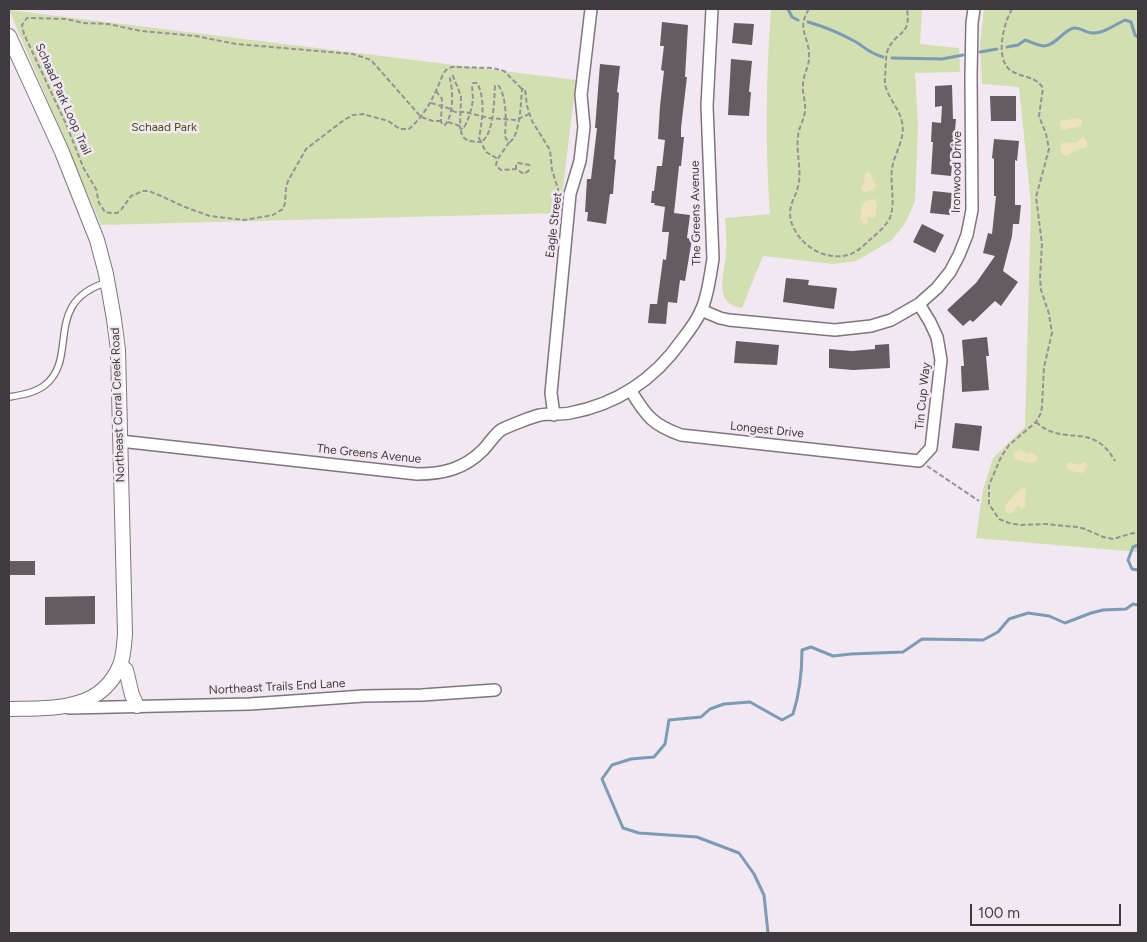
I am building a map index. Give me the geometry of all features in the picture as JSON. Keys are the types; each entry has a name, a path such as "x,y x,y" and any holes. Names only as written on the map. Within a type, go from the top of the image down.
{"street":[{"name":"Eagle Street","path":"554,415 551,393 570,194 580,161 584,127 581,95 591,9"},
{"name":"The Greens Avenue","path":"120,441 417,474 438,474 454,470 474,460 501,430 539,415 569,414 590,408 611,401 631,391 666,362 691,328 701,310 709,283 713,259 707,106 712,9"},
{"name":"Ironwood Drive","path":"701,310 729,320 835,330 871,326 891,320 919,304 938,288 960,255 967,235 972,210 971,76 974,9"},
{"name":"Northeast Corral Creek Road","path":"9,36 62,152 97,240 108,282 118,350 125,634 120,664 106,687 93,697 79,704 60,708 9,709"},
{"name":"Tin Cup Way","path":"919,304 937,337 941,360 931,448 919,461"},
{"name":"Longest Drive","path":"631,391 646,415 664,429 681,435 919,461"},
{"path":"120,664 126,670 132,695 137,706"},
{"name":"Northeast Trails End Lane","path":"60,708 250,704 495,690"}],"lane":[{"path":"9,397 34,391 46,384 58,368 67,318 73,304 79,296 94,286 108,282"}],"path":[{"path":"809,9 804,18 803,27 810,57 803,84 804,114 798,137 799,180 797,191 790,206 790,216 797,234 807,245 816,252 833,256 851,254 859,249 878,233 890,215 892,204 892,169 900,146 903,128 902,120 886,90 885,82 888,48 908,24 907,9"},
{"path":"1012,9 1003,28 1002,51 1009,69 1034,79 1043,88 1039,116 1049,149 1036,197 1042,244 1041,290 1049,314 1052,333 1044,367 1041,414 1036,422 1009,445 1001,457 993,474 988,495 989,504 999,519 1009,523 1021,525 1044,524 1085,529 1103,538 1114,539 1133,533 1138,534"},
{"name":"Schaad Park Loop Trail","path":"422,116 371,60 353,54 236,44 196,36 141,31 108,24 83,23 66,19 27,18 22,25 24,34 66,124 84,169 96,189 99,203 106,212 111,213 117,213 121,210 131,196 143,191 149,191 210,216 244,220 273,216 283,209 288,181 306,149 353,115 363,114 388,121 400,129 409,129 422,116 431,103 446,70 452,67 493,68 504,71 522,90"},
{"path":"447,122 452,98 451,76 455,78 459,90 462,136 472,142 486,140 492,118 495,89 496,86 499,86 505,119 505,136 509,142"},
{"path":"422,116 433,121 441,121 443,124 447,122 464,128 473,97 472,85 475,82 481,91 482,117 479,138 486,152 498,159"},
{"path":"522,90 525,90 529,114 535,127 550,150 552,170 558,189 558,201 569,204"},
{"path":"516,169 504,171 498,169 496,164 509,142 514,138 519,119 522,90"},
{"path":"436,91 442,98 441,121"},
{"path":"431,103 455,112 469,113 482,117 510,120 519,119 529,114"},
{"path":"516,169 518,163 530,165"},
{"path":"516,169 517,172 524,174 531,169"},
{"path":"1036,422 1054,434 1087,437 1099,442 1110,452 1115,461"},
{"path":"919,461 979,501"}],"green space":[{"path":"771,9 922,9 920,44 959,48 960,72 915,73 918,125 915,201 906,222 892,240 856,261 833,264 763,256 742,308 727,301 723,294 726,245 725,218 770,214 767,111"},
{"path":"984,9 1138,9 1138,552 976,538 983,490 993,458 1025,427 1031,205 1019,87 982,84 980,44"},
{"name":"Schaad Park","path":"9,10 576,80 560,213 101,225"}],"sand":[{"path":"1080,118 1082,122 1081,126 1062,130 1061,121"},
{"path":"1083,136 1088,142 1086,148 1078,149 1067,156 1061,154 1060,148 1063,142 1076,143"},
{"path":"866,172 870,173 876,186 873,190 864,192 861,188"},
{"path":"874,199 877,203 876,215 873,218 868,217 867,224 864,225 860,218 862,204"},
{"path":"1020,449 1027,454 1032,452 1038,457 1036,462 1030,463 1014,459 1014,452"},
{"path":"1070,462 1078,465 1085,462 1088,465 1083,473 1073,472 1066,468 1067,463"},
{"path":"1023,487 1026,490 1025,507 1022,509 1018,505 1013,513 1008,514 1005,511 1005,506 1016,492"}],"building":[{"path":"662,22 688,25 685,77 687,77 681,128 681,137 684,137 674,213 690,215 687,238 692,239 685,281 680,280 677,303 668,302 666,324 648,323 650,304 657,304 663,259 666,260 669,232 662,232 665,207 651,203 657,166 662,166 665,140 658,139 664,71 661,70 664,46 660,46"},
{"path":"734,23 754,24 752,45 732,43"},
{"path":"731,59 752,61 749,116 728,115"},
{"path":"600,64 620,66 617,92 619,93 613,194 610,194 606,224 587,221 588,212 585,212 587,179 591,179 597,128 595,128"},
{"path":"952,85 953,119 956,119 951,176 931,174 932,122 941,123 942,106 935,107 935,86"},
{"path":"990,96 1016,96 1016,121 991,121"},
{"path":"994,139 1019,141 1017,161 1015,160 1015,205 1021,205 1019,224 1013,224 1012,236 1003,271 1018,282 1001,306 995,301 973,322 970,320 963,326 947,310 976,283 995,256 983,253 988,233 992,234 996,196 994,196 994,159 992,158"},
{"path":"933,191 952,193 950,215 930,213"},
{"path":"922,224 944,235 935,253 913,242"},
{"path":"786,278 809,280 808,285 837,288 834,309 783,302"},
{"path":"987,337 989,356 986,356 989,390 962,392 961,366 964,366 962,340"},
{"path":"736,341 779,345 777,365 734,363"},
{"path":"889,344 890,368 853,370 829,368 829,349 852,351 875,349 875,345"},
{"path":"955,423 982,426 979,451 952,448"},
{"path":"9,561 35,561 35,575 9,575"},
{"path":"95,596 95,624 45,625 45,597"}],"waterway":[{"path":"788,9 792,17 798,20"},
{"path":"1007,47 1018,45 1025,40 1042,46 1049,45 1070,29 1079,28 1090,33 1097,33 1125,20 1131,22 1135,35 1138,37"},
{"path":"808,22 839,33 883,57"},
{"path":"980,52 997,49"},
{"path":"892,58 942,59 963,55"},
{"path":"1138,545 1133,547 1128,560 1132,569 1138,570"},
{"path":"768,933 764,895 754,874 739,853 697,837 639,833 623,828 602,779 612,765 631,759 654,757 665,744 669,720 701,717 710,709 724,704 750,702 782,720 793,714 800,682 802,650 811,647 833,656 903,652 922,639 983,640 998,632 1009,619 1028,613 1049,616 1065,623 1103,610 1126,609 1133,604 1138,605"}]}
